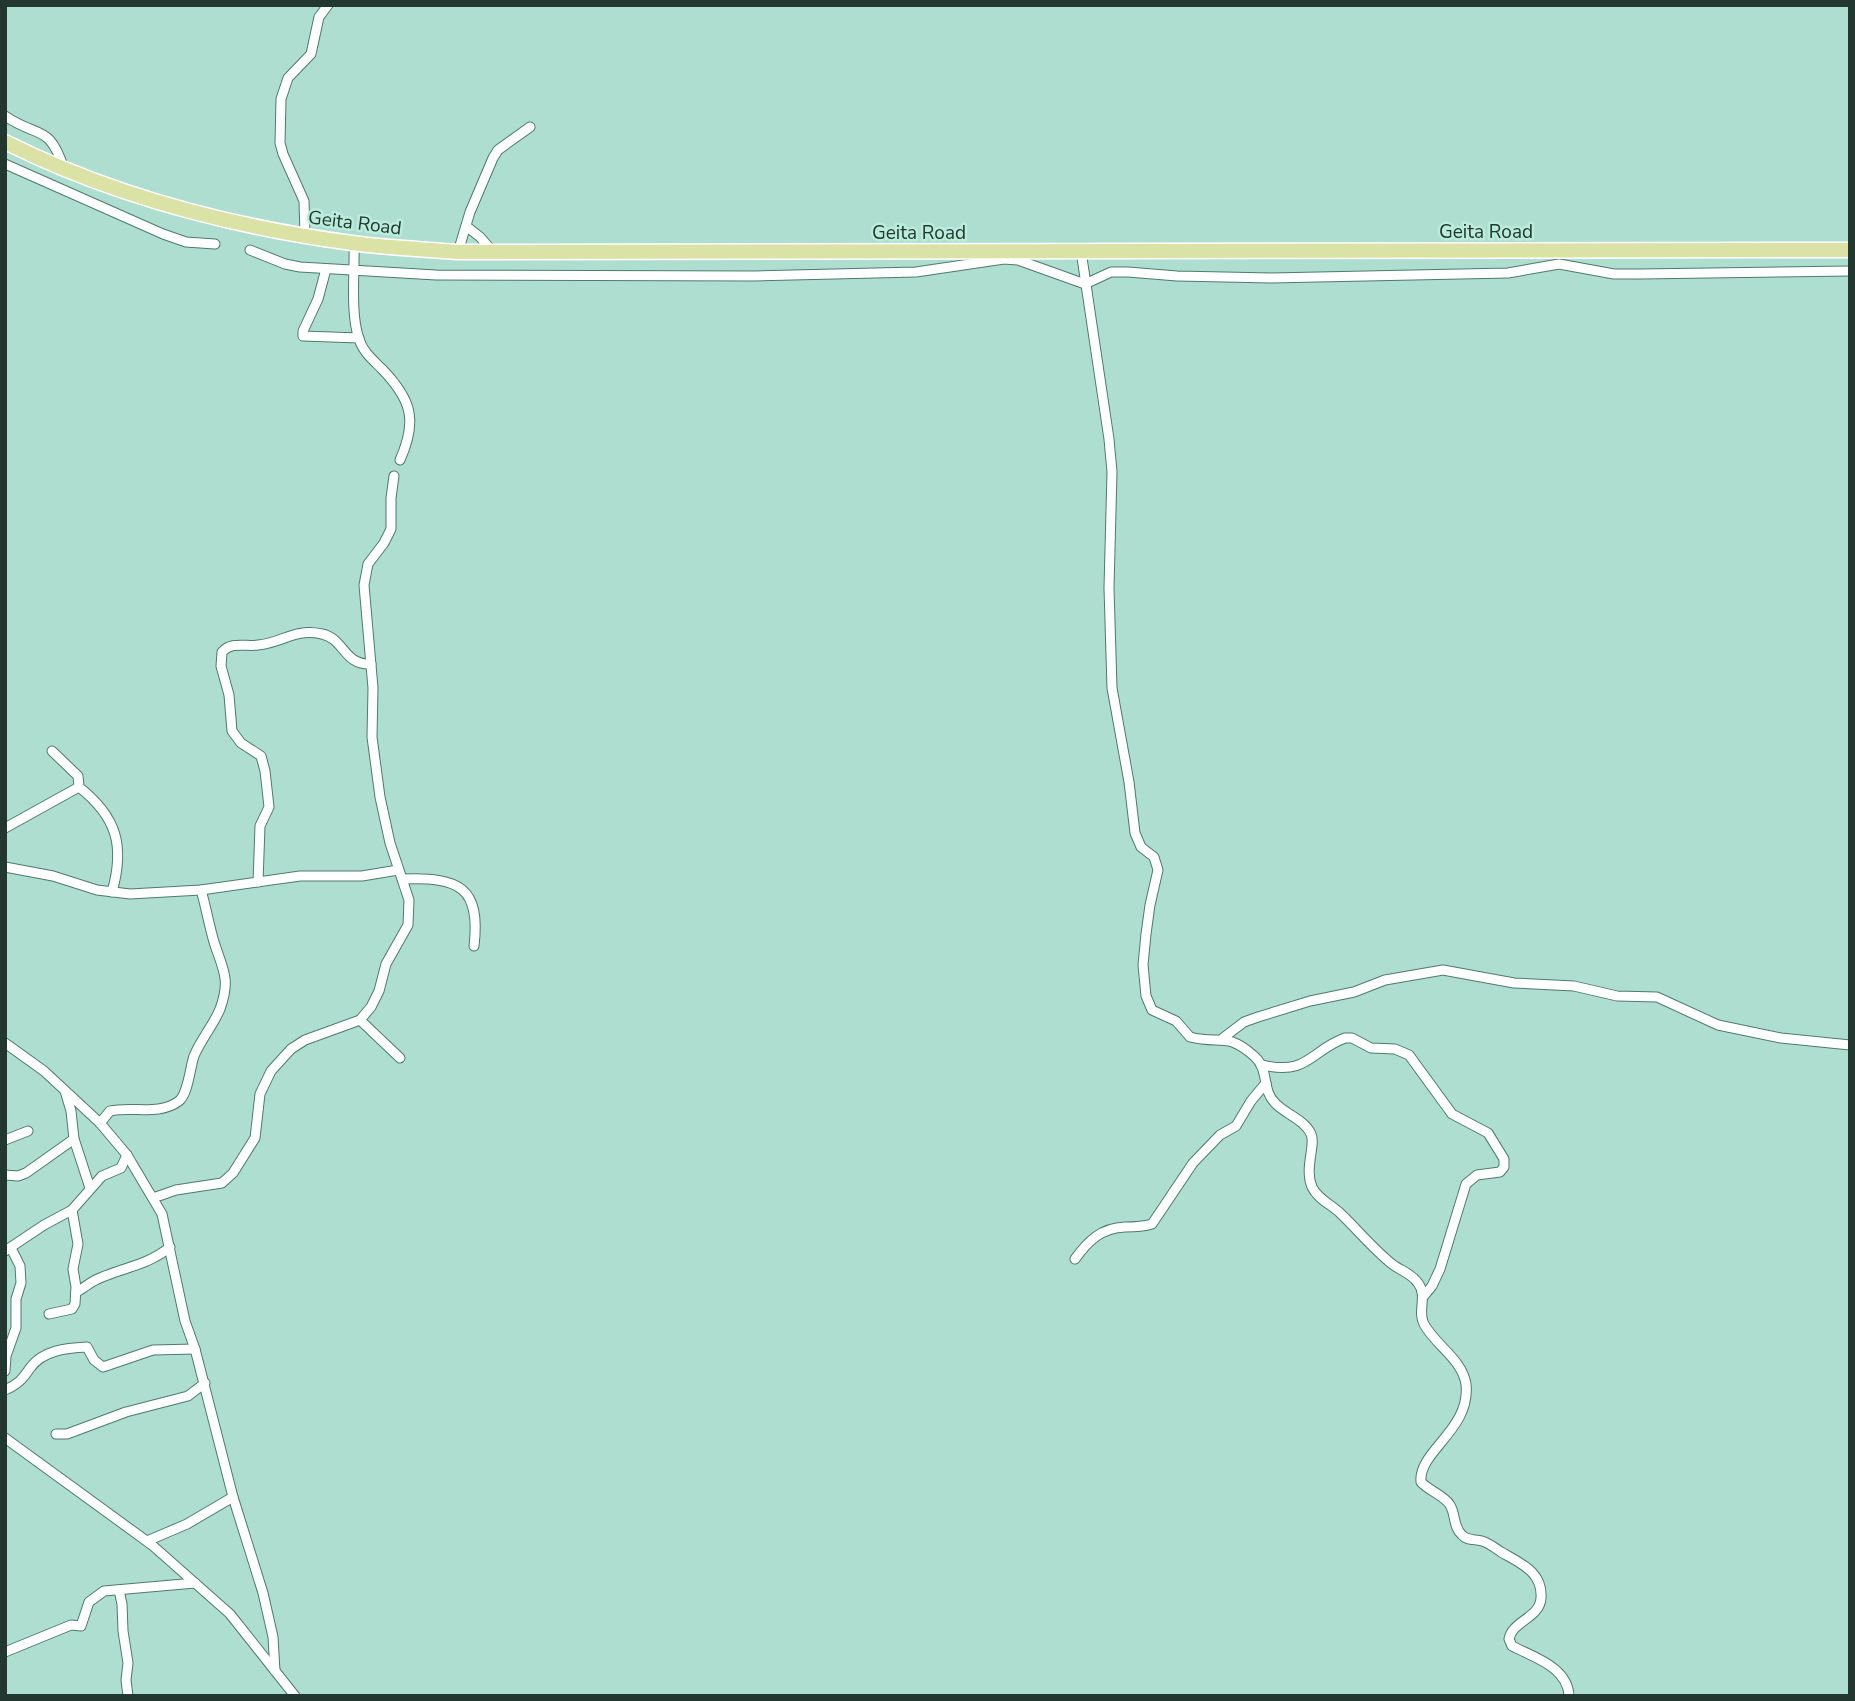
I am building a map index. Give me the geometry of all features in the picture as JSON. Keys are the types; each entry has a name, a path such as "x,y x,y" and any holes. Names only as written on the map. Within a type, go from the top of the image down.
{"highway":[{"name":"Geita Road","path":"5,142 64,169 177,208 237,223 354,243 458,252 1850,250"}],"street":[{"path":"305,235 304,201 280,143 281,99 288,78 311,54 319,17 328,5"},
{"path":"5,116 49,138 58,149 64,169"},
{"path":"458,252 493,158 498,150 530,127"},
{"path":"5,164 163,234 186,242 215,244"},
{"path":"466,226 480,237 493,253"},
{"path":"354,243 355,320 359,338 369,356 396,383 408,404 410,425 400,460"},
{"path":"250,250 285,264 436,275 756,276 916,272 1004,258 1018,260 1085,284 1111,272 1271,278 1508,273 1559,264 1614,274 1850,271"},
{"path":"1081,251 1107,417 1111,461 1109,588 1112,688 1135,833 1141,847 1154,857 1158,870 1143,965 1146,996 1152,1010 1176,1021 1190,1037 1207,1040 1223,1038 1237,1042 1263,1065 1282,1068 1297,1066 1345,1038 1352,1038 1371,1048 1404,1052 1413,1059 1452,1114 1488,1133 1497,1144 1504,1159 1504,1167 1500,1172 1477,1175 1466,1184 1440,1269 1423,1297"},
{"path":"326,269 318,299 303,336 359,338"},
{"path":"153,1198 176,1190 225,1181 248,1153 255,1138 262,1089 279,1060 305,1040 360,1020 380,991 386,964 408,925 408,900 382,807 372,737 373,688 365,607 365,574 368,564 384,543 391,528 394,476"},
{"path":"258,882 260,826 269,807 265,771 261,756 241,744 232,731 229,695 220,666 222,652 232,645 260,645 294,634 312,633 329,636 356,663 371,664"},
{"path":"52,751 78,776 79,787 102,808 116,841 118,866 111,892"},
{"path":"5,828 79,787"},
{"path":"5,867 130,894 201,890 300,876 401,875 442,882 467,893 476,910 474,946"},
{"path":"100,1123 110,1111 148,1110 169,1106 180,1101 184,1095 194,1058 219,1012 227,986 201,890"},
{"path":"1223,1038 1244,1022 1310,1001 1354,992 1385,979 1443,971 1514,983 1563,985 1617,996 1657,996 1718,1025 1781,1038 1850,1045"},
{"path":"360,1020 400,1058"},
{"path":"5,1043 64,1089 100,1123 127,1155 165,1222 181,1309 205,1383 233,1497 263,1593 272,1637 275,1671"},
{"path":"1263,1065 1266,1083 1274,1102 1311,1134 1309,1166 1312,1187 1393,1265 1415,1278 1421,1286 1423,1297 1423,1323 1464,1373 1466,1387 1461,1419 1422,1469 1421,1482 1451,1507 1461,1535 1490,1545 1534,1573 1541,1591 1541,1602 1532,1615 1512,1630 1509,1639 1512,1646 1535,1656 1559,1672 1569,1696"},
{"path":"1074,1259 1088,1241 1110,1229 1152,1224 1193,1163 1220,1135 1236,1126 1266,1083"},
{"path":"64,1089 72,1111 74,1139 89,1188"},
{"path":"5,1140 28,1132"},
{"path":"5,1175 18,1176 26,1173 74,1139"},
{"path":"5,1371 6,1356 16,1328 16,1299 21,1283 20,1266 8,1249 72,1210 102,1176 121,1168 127,1155"},
{"path":"48,1314 72,1309 75,1304 73,1269 78,1244 72,1210"},
{"path":"76,1292 124,1267 146,1264 170,1247"},
{"path":"5,1390 24,1379 31,1366 42,1357 55,1351 87,1347 94,1360 103,1367 153,1350 195,1349"},
{"path":"56,1433 67,1434 126,1412 188,1396 205,1383"},
{"path":"5,1438 147,1541 230,1614 295,1696"},
{"path":"147,1541 187,1524 233,1497"},
{"path":"5,1653 71,1625 81,1626 89,1602 104,1591 195,1583"},
{"path":"119,1590 128,1664 128,1696"}]}
